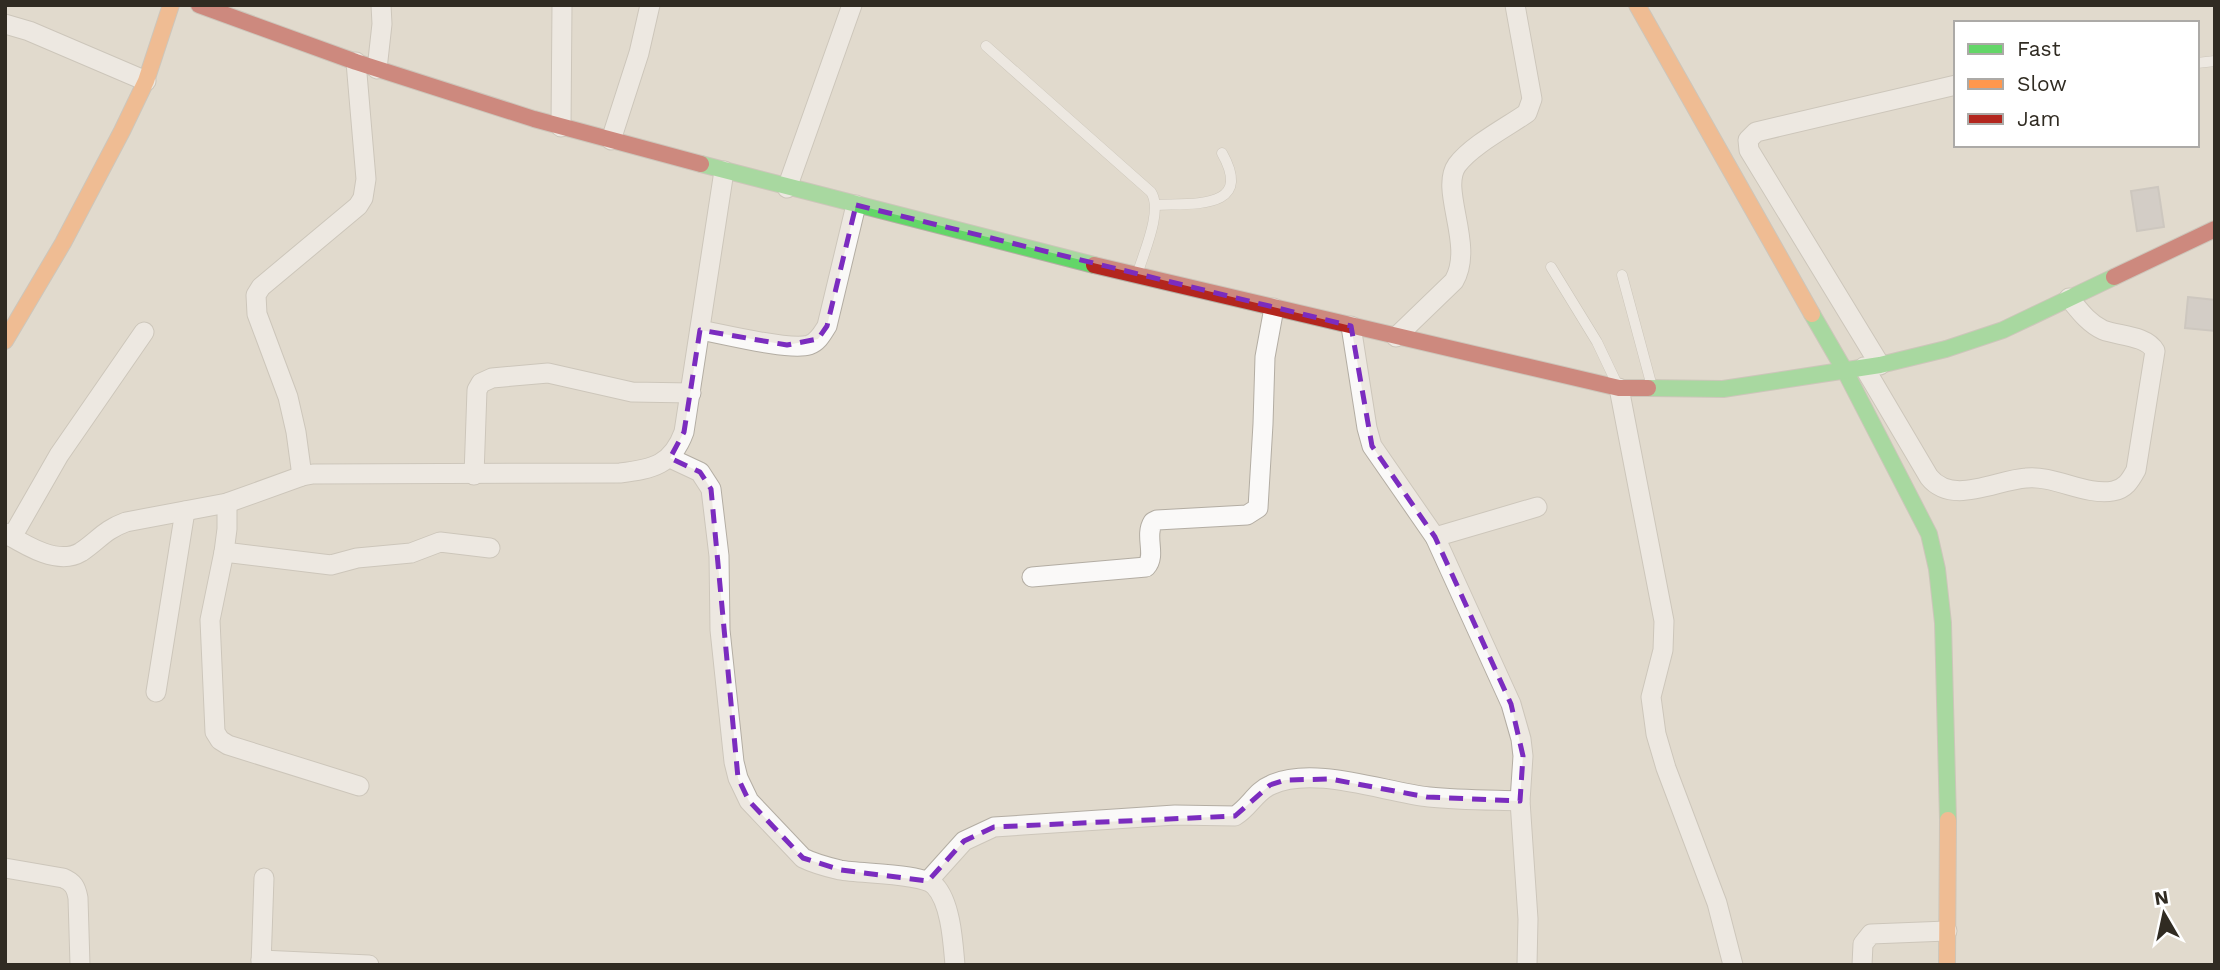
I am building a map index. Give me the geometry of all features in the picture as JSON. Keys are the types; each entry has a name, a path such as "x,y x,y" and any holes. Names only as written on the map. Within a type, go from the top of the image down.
{"main road":[{"path":"5,341 62,243 146,82 171,5"},
{"path":"199,5 356,62 561,127 787,188 1136,276 1619,388 1723,389 1863,368 1982,339 2215,229"},
{"path":"1637,5 1863,368 1929,534 1938,568 1942,604 1950,764 1947,965"}],"street":[{"path":"377,69 382,24 381,5"},
{"path":"561,127 562,5"},
{"path":"787,188 852,5"},
{"path":"1396,337 1454,281 1459,272 1462,250 1452,187 1455,167 1468,154 1527,113 1530,106 1532,99 1515,5"},
{"path":"611,140 654,6"},
{"path":"5,24 29,31 146,82"},
{"path":"302,476 293,413 257,314 256,295 261,287 358,206 363,198 366,179 356,62"},
{"path":"1954,85 1756,132 1748,140 1749,150 1863,368 1929,477 1940,488 1950,491 1970,490 2029,477 2101,492 2123,488 2130,481 2136,470 2155,351 2145,342 2103,330 2093,324 2069,298"},
{"path":"144,332 59,455 9,535 58,557 69,557 81,552 99,536 127,522 227,503 302,476 343,472 474,475 640,471 670,458 684,432 724,171"},
{"path":"700,330 787,345 810,345 818,339 827,326 856,205"},
{"path":"1032,577 1146,567 1151,560 1149,531 1153,522 1247,515 1258,508 1264,424 1265,357 1274,308"},
{"path":"1350,326 1372,446 1435,537 1514,713 1523,756 1520,801 1528,919 1527,965"},
{"path":"474,475 477,390 481,383 492,378 548,373 632,392 691,393"},
{"path":"1619,388 1664,621 1663,650 1651,697 1656,734 1665,768 1713,892 1733,965"},
{"path":"670,458 699,472 711,489 719,556 720,631 734,762 749,801 803,858 814,864 928,881 940,892 951,926 955,965"},
{"path":"227,503 224,552 210,620 215,732 220,740 228,745 359,786"},
{"path":"1435,537 1537,507"},
{"path":"156,692 185,511"},
{"path":"224,552 331,565 357,558 411,553 440,542 490,548"},
{"path":"928,881 964,841 994,827 1175,815 1235,816 1270,785 1285,780 1330,779 1427,797 1520,801"},
{"path":"5,869 63,878 72,882 78,898 80,965"},
{"path":"264,878 261,962 369,965"},
{"path":"1862,965 1863,944 1871,934 1947,932"}],"lane":[{"path":"986,46 1151,192 1156,205 1136,276"},
{"path":"1156,205 1205,202 1225,194 1231,189 1233,175 1223,153"},
{"path":"1551,267 1597,342 1619,388"},
{"path":"1622,275 1653,389"}],"highlighted area":[{"path":"856,205 1351,326 1372,446 1435,537 1511,704 1523,756 1520,801 1427,797 1330,779 1285,780 1270,785 1235,816 994,827 964,841 928,881 841,870 803,858 749,801 738,778 711,489 700,472 670,458 684,432 700,330 787,345 818,339 827,326"}],"building":[{"path":"2158,187 2164,227 2137,231 2131,191"},
{"path":"2188,297 2215,300 2215,331 2185,328"}],"traffic: fast":[{"path":"701,164 1094,265"},
{"path":"1648,388 1723,389 1880,365 1946,349 2003,330 2114,277"},
{"path":"1812,314 1845,371 1929,534 1937,569 1943,623 1948,820"}],"traffic: slow":[{"path":"5,341 63,243 122,131 146,81 171,5"},
{"path":"1637,5 1812,314"},
{"path":"1947,965 1948,820"}],"traffic: jam":[{"path":"199,5 356,62 534,119 701,164"},
{"path":"2114,277 2215,229"},
{"path":"1094,265 1619,388 1648,388"}]}
